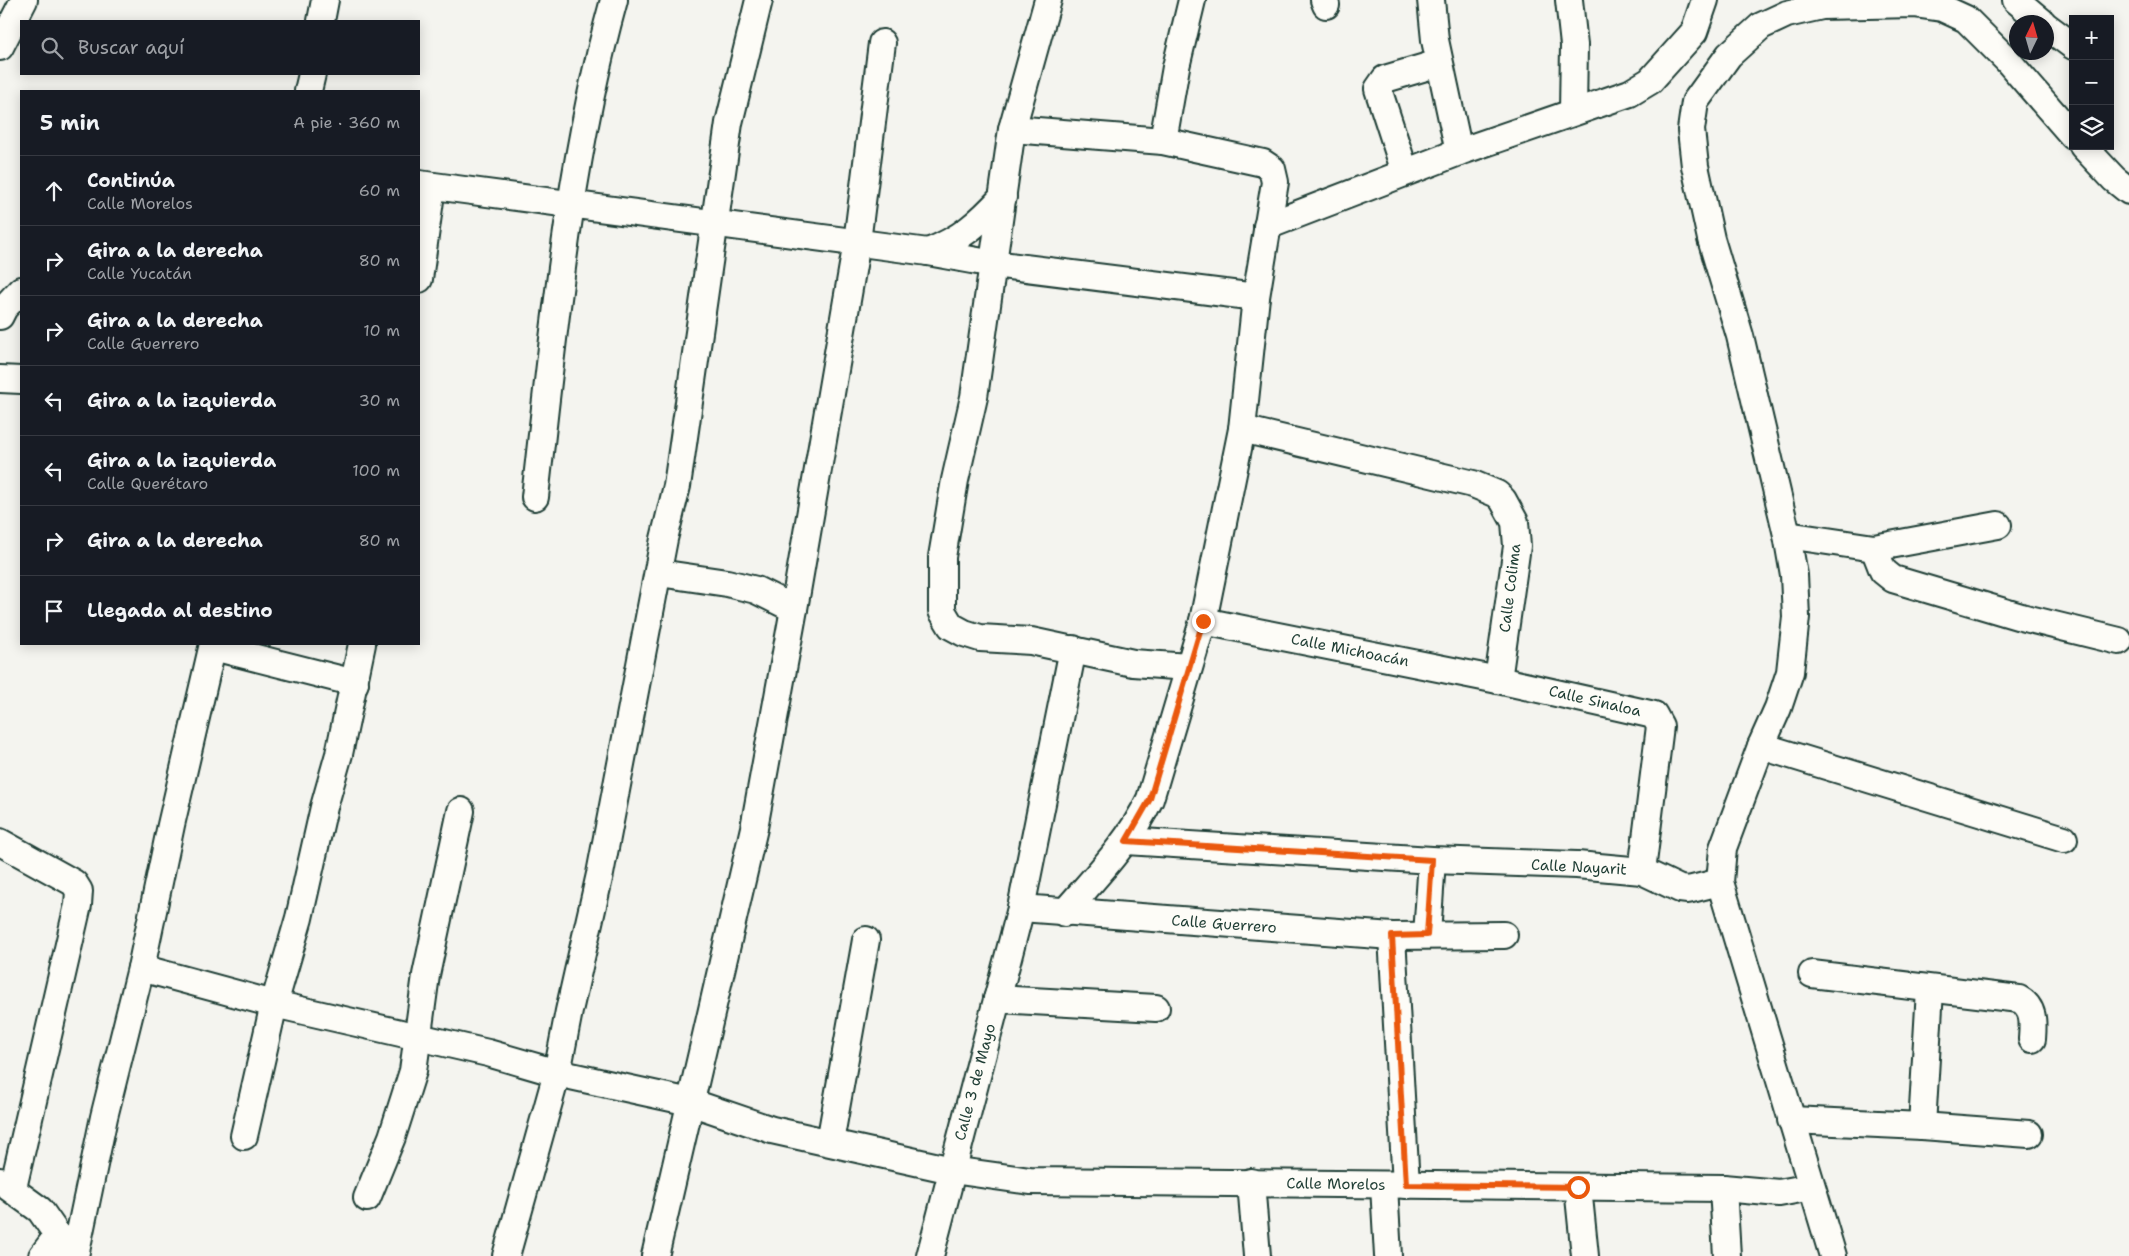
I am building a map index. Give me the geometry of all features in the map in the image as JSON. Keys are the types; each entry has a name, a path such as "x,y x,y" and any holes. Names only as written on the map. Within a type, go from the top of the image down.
{"street":[{"path":"0,47 24,0"},
{"path":"322,20 326,0"},
{"path":"535,497 570,205 598,57 614,0"},
{"path":"506,1256 557,1073 600,874 669,514 678,486 729,123 759,0"},
{"path":"1048,0 1012,129 974,397 955,480 942,557 942,610 951,626 980,638 1030,641 1133,663 1188,667"},
{"path":"1163,141 1176,67 1192,0"},
{"path":"1431,0 1431,17 1439,63 1460,152"},
{"path":"1569,0 1574,45 1573,112"},
{"path":"1705,0 1715,44 1696,102 1691,130 1695,166 1711,240 1740,336 1787,535 1794,575 1796,617 1795,642 1790,672 1778,708 1761,746 1723,848 1717,883 1790,1120 1798,1189 1833,1256"},
{"path":"2016,0 2034,15"},
{"path":"1267,226 1405,172 1630,93 1715,44 1787,14 1822,6 1914,4 1942,8 1966,19 2007,60 2069,131"},
{"path":"2054,32 2069,43"},
{"path":"655,1256 754,828 857,242 882,43"},
{"path":"1405,172 1378,89 1385,79 1439,63"},
{"path":"308,90 312,75"},
{"path":"1012,129 1163,141 1264,164 1272,169 1275,182 1256,297 1242,429 1203,621 1150,799 1126,841 1064,913"},
{"path":"2087,150 2114,179 2129,191"},
{"path":"420,263 425,185 857,242 994,264 1256,297"},
{"path":"928,252 948,244 977,225 1003,197"},
{"path":"0,316 4,308 20,291"},
{"path":"0,379 20,380"},
{"name":"Calle Colima","path":"1242,429 1473,484 1497,494 1503,500 1515,522 1517,546 1498,680"},
{"path":"1787,535 1874,548 1998,524"},
{"path":"1874,548 1883,571 1894,579 2021,617 2119,641"},
{"path":"659,573 728,583 756,590 794,609"},
{"name":"Calle Michoacán","path":"1203,621 1498,680"},
{"path":"68,1249 142,968 171,824 213,645 355,683"},
{"path":"244,1136 274,1004 300,918 355,683 362,645"},
{"name":"Calle 3 de Mayo","path":"930,1256 1021,908 1073,649"},
{"name":"Calle Sinaloa","path":"1498,680 1651,714 1657,717 1660,726 1642,871"},
{"path":"1761,746 2064,839"},
{"path":"367,1198 392,1137 413,1071 426,975 461,811"},
{"name":"Calle Nayarit","path":"1126,841 1432,860 1577,865 1642,871 1680,889 1688,890 1717,883"},
{"path":"0,842 74,883 78,892 78,904 7,1185 40,1210 68,1249"},
{"path":"1427,935 1432,860"},
{"name":"Calle Guerrero","path":"1021,908 1064,913 1392,936 1504,935"},
{"path":"1388,1256 1395,1185 1392,936"},
{"path":"830,1142 866,940"},
{"name":"Calle Morelos","path":"142,968 274,1004 488,1053 557,1073 690,1102 772,1130 952,1170 1030,1180 1798,1189"},
{"path":"1812,974 2021,1000 2032,1013 2032,1039"},
{"path":"1922,1126 1930,990"},
{"path":"997,999 1156,1008"},
{"path":"1790,1120 1922,1126 2029,1134"},
{"path":"1251,1182 1257,1256"},
{"path":"1578,1187 1585,1256"},
{"path":"1723,1188 1727,1256"},
{"path":"42,1256 68,1249"}],"route":[{"path":"1203,621 1150,799 1140,820 1126,841 1432,860 1427,935 1392,936 1406,1185 1578,1187"}]}
